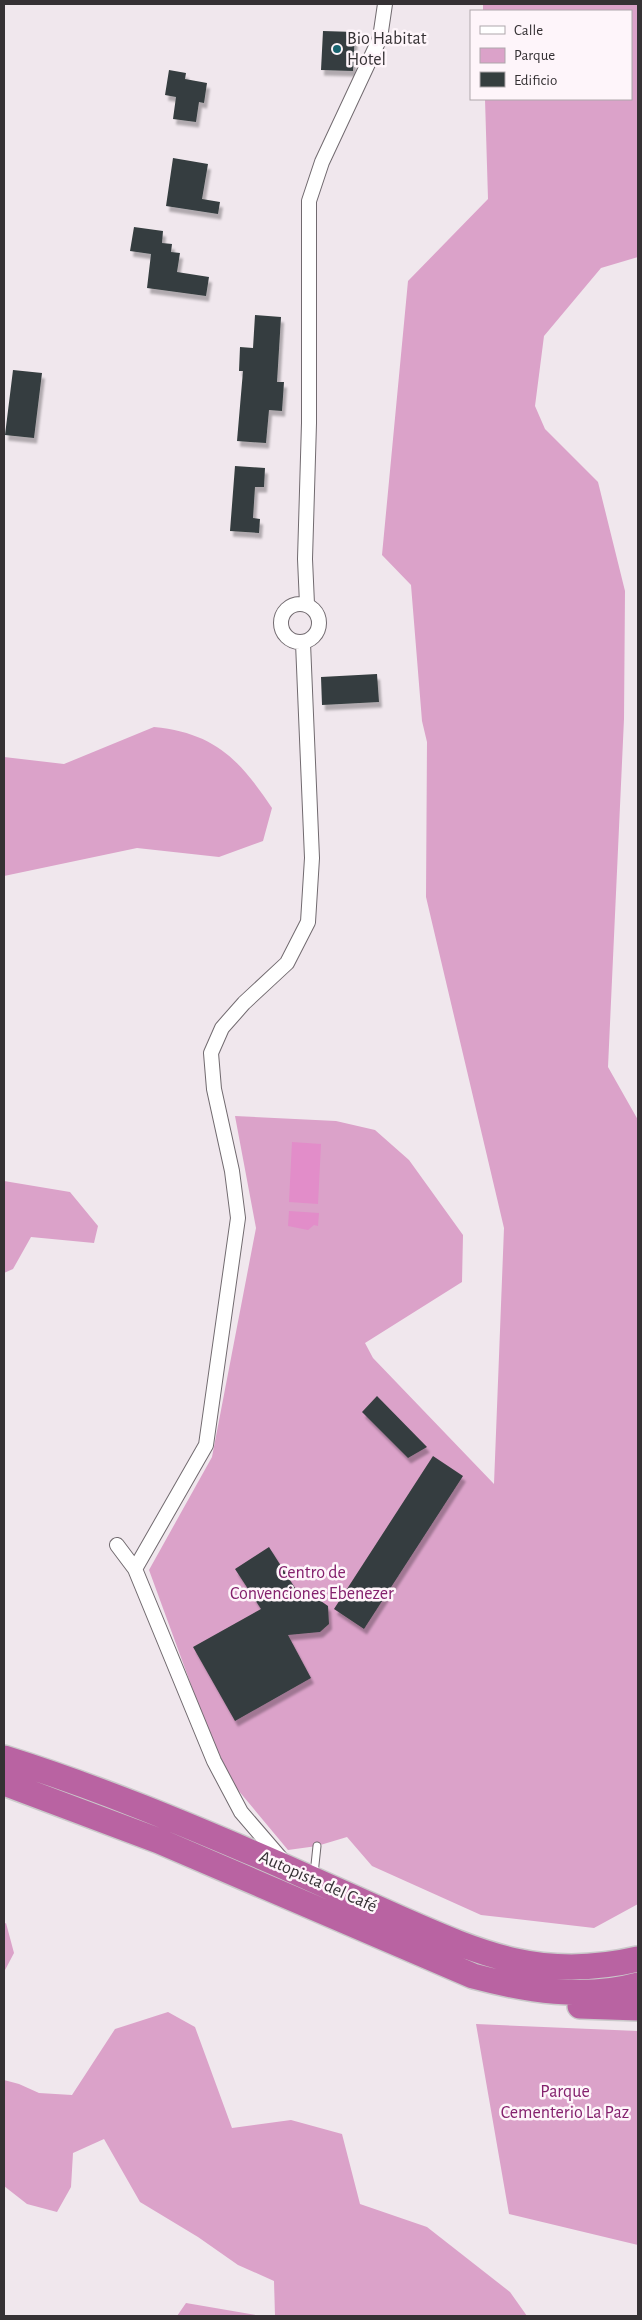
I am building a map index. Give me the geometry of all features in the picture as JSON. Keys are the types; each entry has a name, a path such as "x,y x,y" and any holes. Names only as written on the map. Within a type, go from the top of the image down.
{"highway":[{"name":"Autopista del Café","path":"4,1758 143,1808 469,1948 508,1960 529,1964 575,1967 638,1959"},
{"name":"Autopista del Café","path":"4,1783 168,1845 473,1976 536,1990 584,1992 638,1985"},
{"path":"529,1964 638,1946"},
{"path":"430,1959 460,1977 523,1999 560,2005 638,2008"}],"street":[{"path":"307,604 305,559 309,423 309,202 322,162 380,38 384,4"},
{"path":"294,604 307,604 316,612 319,625 314,637 303,642 291,640 286,636 280,625 281,618 288,607 294,604"},
{"path":"135,1569 206,1445 238,1218 232,1171 214,1089 211,1053 222,1028 244,1003 287,963 308,922 312,858 303,642"},
{"path":"117,1545 135,1569 214,1761 241,1812 302,1875"}],"lane":[{"path":"302,1875 316,1846"}],"green space":[{"name":"Centro de Convenciones Ebenezer","path":"483,4 638,4 638,257 601,268 544,336 535,406 545,429 598,482 625,591 624,719 608,1067 638,1120 638,1904 594,1928 481,1915 372,1866 347,1837 317,1846 288,1850 233,1784 205,1723 149,1570 212,1457 256,1228 235,1116 336,1121 375,1130 409,1160 463,1235 462,1282 365,1343 373,1358 494,1484 504,1228 426,897 427,742 422,721 411,585 382,555 408,281 488,199 485,100 632,100 632,10 483,10"},
{"path":"154,727 194,735 224,752 237,763 272,808 263,841 219,857 137,848 4,876 4,757 64,764"},
{"path":"4,1181 70,1192 98,1226 94,1243 31,1237 13,1269 4,1273"},
{"path":"6,1923 14,1953 4,1972 4,1924"},
{"path":"168,2012 195,2027 232,2128 291,2120 342,2134 360,2204 427,2227 510,2292 527,2316 275,2316 274,2281 238,2265 198,2237 140,2202 104,2139 73,2153 71,2187 57,2212 27,2204 4,2186 4,2080 39,2093 72,2095 115,2029"},
{"name":"Parque Cementerio La Paz","path":"476,2024 638,2031 638,2245 509,2214"},
{"path":"186,2303 262,2316 177,2316"}],"shaded area":[{"path":"292,1142 321,1144 318,1204 289,1202"},
{"path":"289,1211 319,1213 318,1226 314,1225 308,1230 288,1226"}],"building":[{"path":"323,31 355,32 353,71 321,70"},
{"path":"169,70 186,73 185,79 207,83 204,103 199,102 196,122 173,119 176,97 165,95"},
{"path":"173,158 208,164 202,199 220,202 218,214 166,206"},
{"path":"134,227 163,231 162,243 172,244 171,252 180,253 177,272 209,277 206,296 147,288 151,254 130,251"},
{"path":"255,315 281,317 277,382 284,382 282,411 269,410 266,443 237,441 243,371 239,371 240,347 253,348"},
{"path":"13,370 42,373 34,438 5,435"},
{"path":"235,466 265,468 264,487 255,487 253,518 260,519 259,533 230,531"},
{"path":"377,674 379,702 322,705 321,677"},
{"path":"377,1396 427,1447 408,1458 362,1412"},
{"path":"433,1456 463,1476 364,1629 334,1609"},
{"path":"269,1547 302,1599 315,1597 328,1606 329,1624 320,1632 288,1635 311,1678 235,1721 193,1647 261,1609 235,1569"}],"place":[{"name":"Bio Habitat Hotel","path":"337,49"}]}
